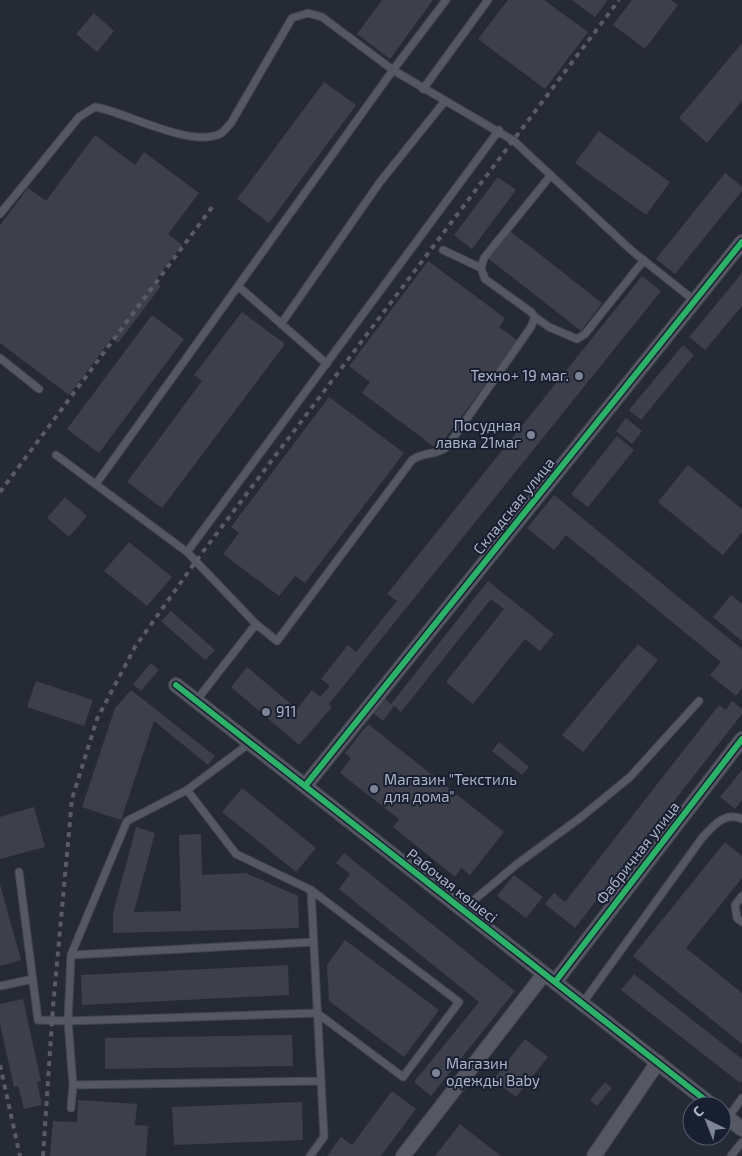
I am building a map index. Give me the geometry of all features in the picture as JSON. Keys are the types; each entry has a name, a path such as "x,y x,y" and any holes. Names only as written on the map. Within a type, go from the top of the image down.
{"street":[{"name":"Складская улица","path":"304,786 742,242"},
{"name":"Рабочая көшесі","path":"176,685 700,1096"},
{"name":"Фабричная улица","path":"403,1156 742,739"},
{"path":"594,1156 658,1062"},
{"path":"732,1121 742,1129"}],"lane":[{"path":"96,484 393,70 446,0"},
{"path":"424,89 488,0"},
{"path":"0,214 79,117 95,106 108,109 132,120 196,137 220,134 231,123 292,18 308,13 322,17 393,70 499,130 514,141 644,260 695,301"},
{"path":"281,324 380,182 445,101"},
{"path":"187,552 499,130"},
{"path":"551,175 484,258 481,268 485,279 549,327 577,339 585,334 644,260"},
{"path":"443,250 481,268"},
{"path":"238,286 327,364"},
{"path":"56,455 187,552 256,624 277,641 412,460 423,453 437,453 447,447 531,328 535,317"},
{"path":"0,358 39,389"},
{"path":"196,701 256,624"},
{"path":"462,910 516,864 580,818 630,777 699,702"},
{"path":"71,1108 73,1086 68,1021 71,955 127,821 187,790 250,743"},
{"path":"20,872 38,1020 68,1021 317,1013 403,1077 459,1002 311,890 236,854 187,790"},
{"path":"582,1004 702,838 721,819 737,817 742,819"},
{"path":"310,1156 324,1137 311,890"},
{"path":"742,896 735,905 737,918 742,922"},
{"path":"71,955 314,942"},
{"path":"0,986 32,979"},
{"path":"73,1086 321,1082"},
{"path":"732,1108 742,1098"},
{"path":"731,1156 742,1142"}],"building":[{"path":"382,0 433,0 390,59 357,34"},
{"path":"508,0 544,0 588,32 545,89 478,39"},
{"path":"572,0 608,0 595,17"},
{"path":"632,0 671,0 678,5 645,49 613,25"},
{"path":"94,13 114,31 97,52 76,34"},
{"path":"742,43 742,101 707,143 679,118"},
{"path":"324,82 356,105 269,223 237,199"},
{"path":"599,131 670,182 646,215 575,163"},
{"path":"95,135 135,165 144,152 199,193 168,234 182,245 154,282 161,286 118,343 112,338 69,395 0,343 0,225 28,188 46,201"},
{"path":"725,173 742,187 742,191 675,274 656,259"},
{"path":"498,177 516,190 472,249 454,235"},
{"path":"510,231 602,303 581,331 489,259"},
{"path":"428,261 505,318 499,327 518,341 437,449 362,393 370,382 349,366"},
{"path":"742,273 742,306 705,350 689,337"},
{"path":"642,276 661,291 329,704 332,707 299,745 231,687 247,667 297,709 312,690 320,697 330,686 321,679 348,645 356,652 397,601 387,594"},
{"path":"242,312 285,344 162,508 127,482 202,381 194,375"},
{"path":"152,315 184,339 99,453 67,429"},
{"path":"683,345 694,355 641,420 629,410"},
{"path":"329,397 404,453 305,583 295,576 279,596 223,554 239,533 231,527"},
{"path":"626,418 642,431 632,444 616,431"},
{"path":"617,436 634,450 588,507 571,494"},
{"path":"688,465 742,509 742,532 723,555 658,502"},
{"path":"554,495 742,649 742,688 736,696 710,675 721,662 566,535 554,550 527,528"},
{"path":"65,497 87,516 69,537 47,518"},
{"path":"129,542 172,577 147,606 104,571"},
{"path":"488,581 554,634 540,651 525,639 473,704 446,682 504,609 491,599 401,712 394,706 383,721 373,713 384,698 391,704"},
{"path":"731,595 742,604 742,641 713,617"},
{"path":"171,611 215,650 205,660 161,621"},
{"path":"638,644 658,660 583,752 562,735"},
{"path":"151,663 159,670 141,691 133,684"},
{"path":"36,681 93,700 84,726 27,707"},
{"path":"131,690 215,756 208,765 154,721 121,820 82,807 115,708"},
{"path":"732,701 742,709 742,714 575,928 545,904 554,893 565,902 719,705 726,710"},
{"path":"368,724 504,832 470,875 461,868 455,877 393,827 399,819 340,773 351,758 345,753"},
{"path":"499,742 529,767 522,775 492,751"},
{"path":"742,770 742,800 735,809 720,797"},
{"path":"242,788 316,848 296,872 222,812"},
{"path":"34,807 45,847 0,859 0,817"},
{"path":"136,827 155,833 134,912 181,911 179,835 201,834 202,875 246,873 298,896 299,928 113,933 113,913"},
{"path":"725,842 742,856 742,878 686,948 742,993 742,1044 633,956"},
{"path":"344,853 515,991 431,1096 414,1082 479,1002 339,889 350,874 336,863"},
{"path":"514,875 543,897 526,918 497,896"},
{"path":"0,884 21,960 0,966"},
{"path":"345,940 439,1010 404,1057 329,1001 327,965"},
{"path":"288,965 289,995 82,1005 81,975"},
{"path":"634,974 742,1059 742,1080 740,1083 621,990"},
{"path":"23,999 41,1081 37,1082 42,1105 24,1109 18,1086 14,1087 0,1024 0,1004"},
{"path":"292,1035 293,1066 105,1069 105,1038"},
{"path":"525,1039 548,1057 516,1097 493,1080"},
{"path":"605,1082 612,1088 597,1106 590,1100"},
{"path":"392,1091 416,1109 381,1156 327,1156 341,1137 352,1145"},
{"path":"78,1100 137,1104 135,1125 148,1126 146,1156 50,1156 53,1121 77,1122"},
{"path":"302,1102 303,1140 174,1145 172,1107"},
{"path":"460,1124 501,1156 435,1156"}],"railway":[{"path":"43,1156 53,1007 72,799 97,719 135,647 196,561 619,0"},
{"path":"0,492 213,206"},
{"path":"0,1065 20,1156"}],"cycle path":[{"path":"305,786 742,242"},
{"path":"176,685 700,1096"},
{"path":"555,982 742,739"}],"place":[{"name":"Техно+ 19 маг.","path":"579,376"},
{"name":"Посудная лавка 21маг","path":"531,435"},
{"name":"911","path":"266,712"},
{"name":"Магазин \"Текстиль для дома\"","path":"374,789"},
{"name":"Магазин одежды Baby","path":"436,1073"}]}
